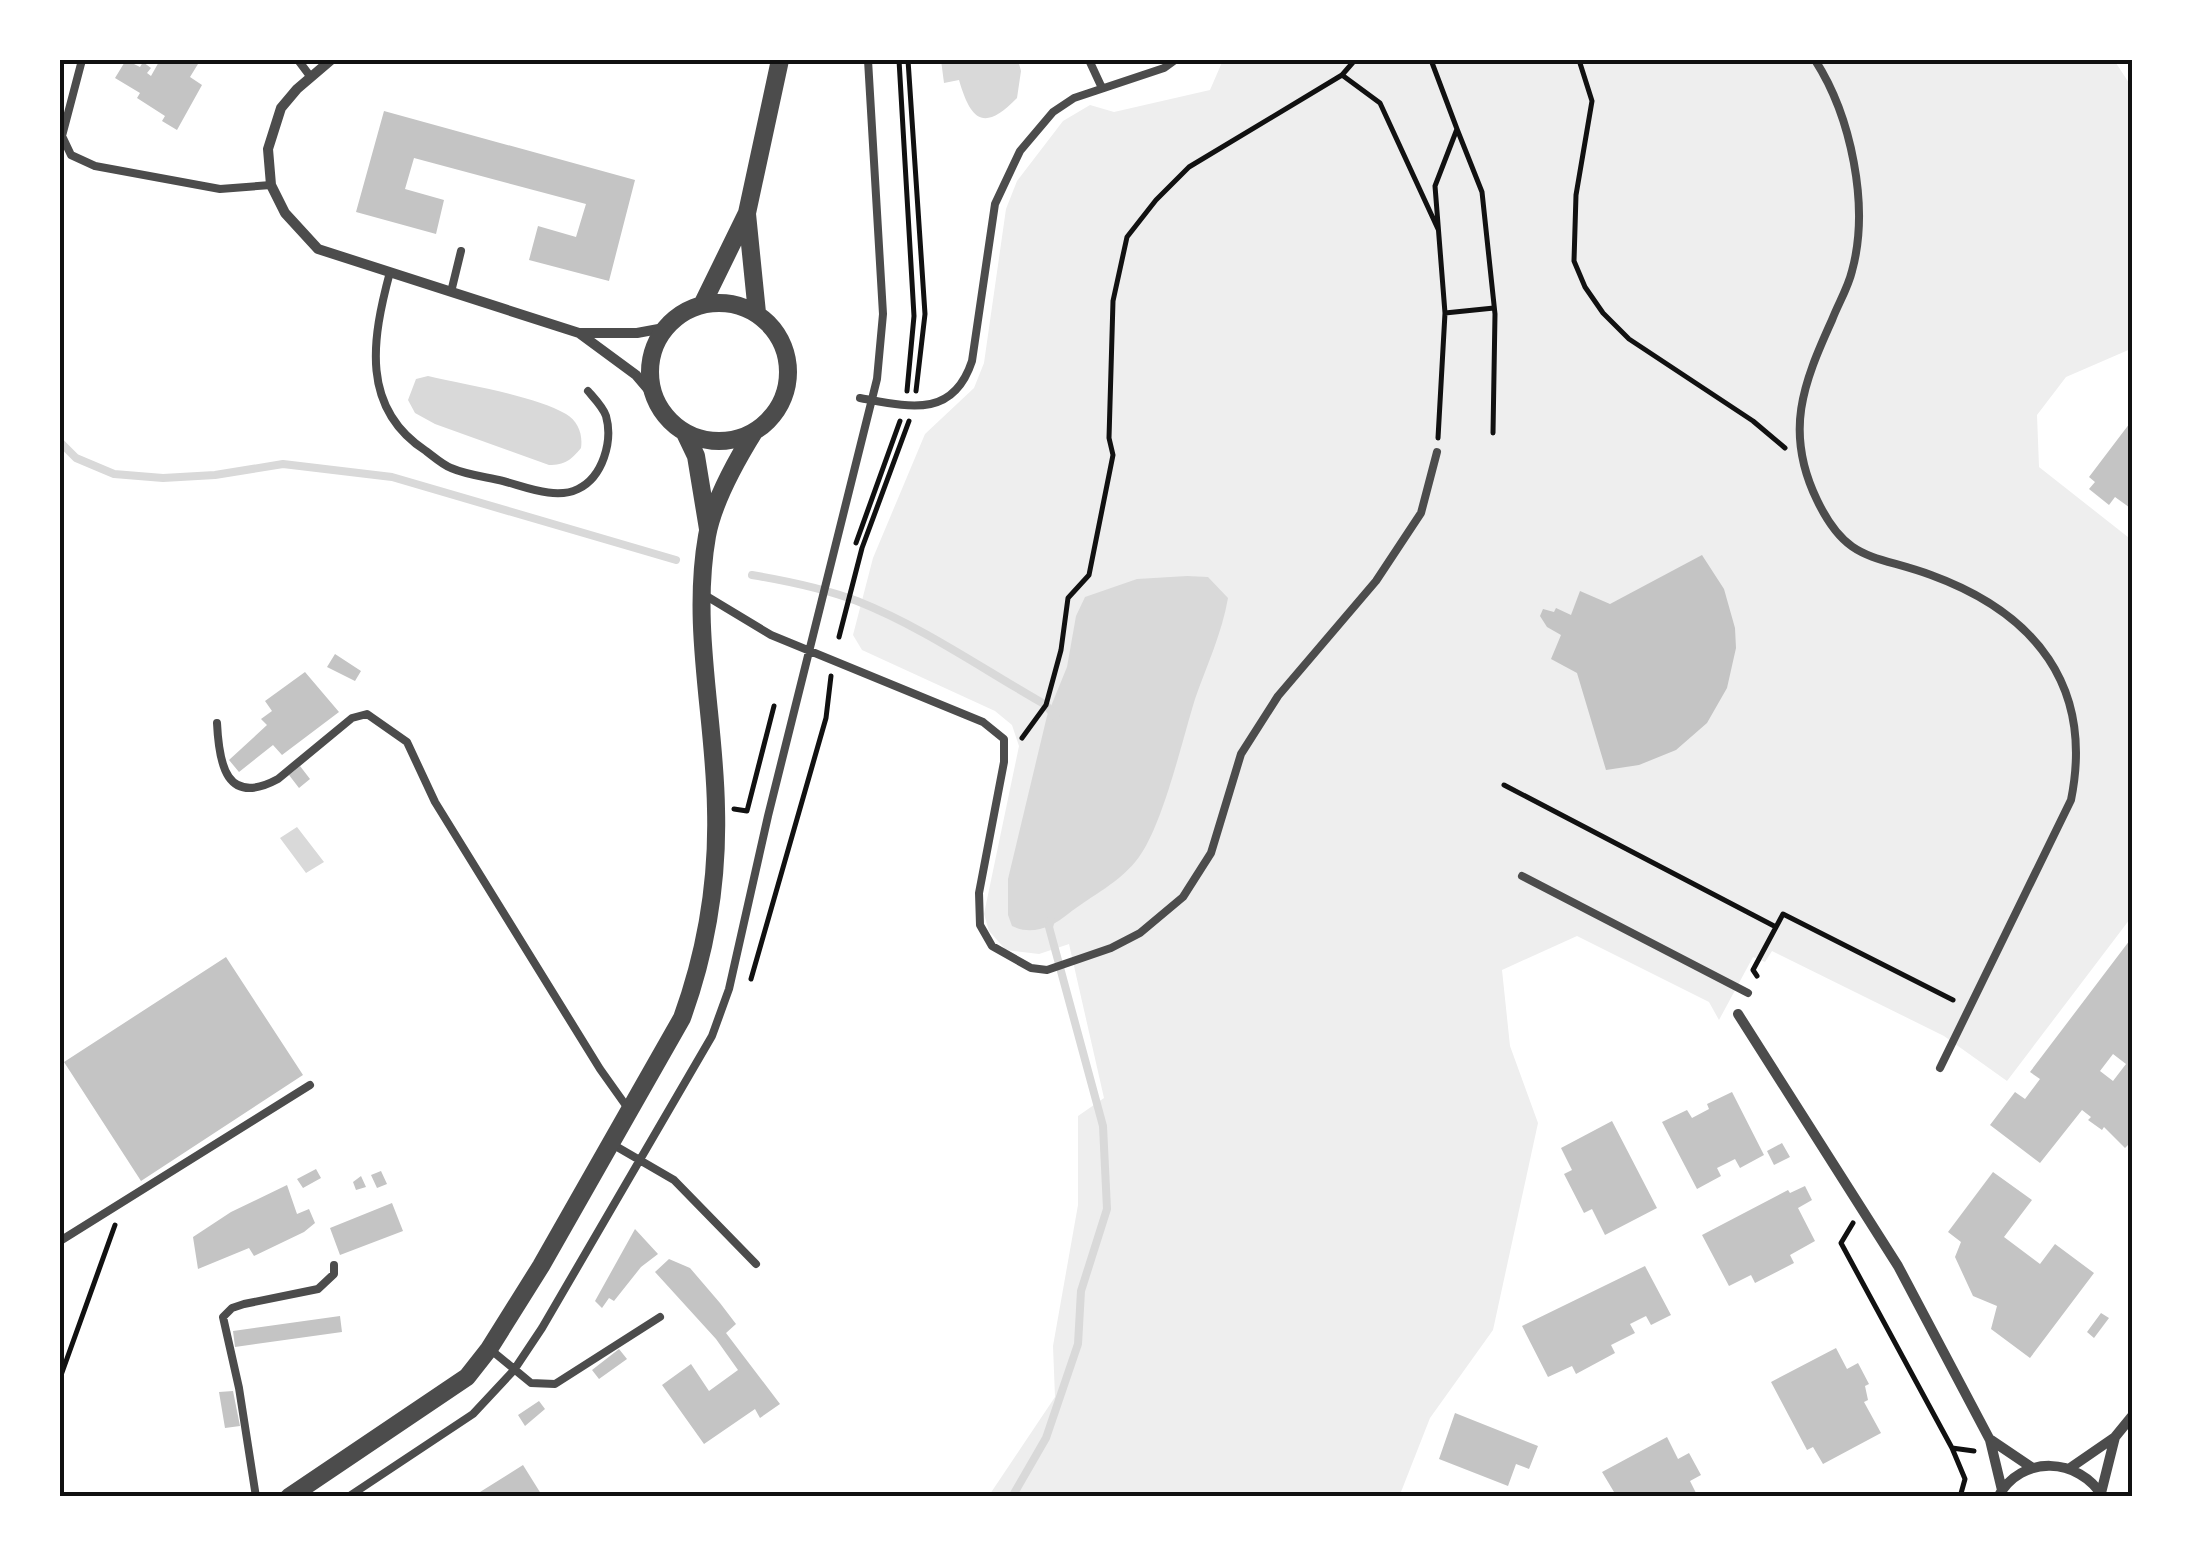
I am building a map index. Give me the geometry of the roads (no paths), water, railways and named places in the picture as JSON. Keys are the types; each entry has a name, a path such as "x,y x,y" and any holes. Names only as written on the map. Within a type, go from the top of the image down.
{"street":[{"path":"331,60 310,76 281,108 268,149 271,185 284,213 318,249 578,332 637,333 664,328"},
{"path":"702,305 747,214 780,60"},
{"path":"747,214 757,314"},
{"path":"289,1497 468,1378 612,1144 682,1018 698,975 715,882 716,807 702,638 708,531 696,456 685,434 660,410 649,372 653,349 664,328 681,314 721,302 757,314 776,331 789,376 778,408 754,432 737,459 708,531"},
{"path":"578,332 636,375 653,395"},
{"path":"685,434 707,441 731,441 754,432"},
{"path":"1738,1014 1898,1266 1990,1440 2000,1494"},
{"path":"2070,1468 2115,1437 2133,1415"},
{"path":"2102,1495 2115,1437"},
{"path":"1990,1440 2031,1468"},
{"path":"2000,1494 2015,1476 2050,1464 2087,1477 2102,1495"}],"lane":[{"path":"82,60 62,136 72,155 95,166 220,189 271,185"},
{"path":"298,60 310,76"},
{"path":"348,1497 473,1414 514,1370 712,1036 729,989 808,650 877,379 883,314 868,60"},
{"path":"1089,60 1102,88"},
{"path":"860,398 914,407 938,404 955,393 967,377 972,360 995,204 1020,151 1053,112 1074,98 1164,68 1175,60"},
{"path":"1816,60 1848,132 1856,167 1858,237 1852,271 1806,383 1798,418 1805,465 1818,502 1850,547 1874,559 1930,574 2005,611 2040,644 2066,694 2078,742 2072,800 1940,1068"},
{"path":"451,292 461,251"},
{"path":"390,272 379,313 378,389 388,414 408,439 451,468 554,494 579,489 601,468 608,438 605,414 588,391"},
{"path":"704,594 771,635 984,722 1004,738 1004,762 979,894 980,925 992,946 1009,958 1047,970 1081,960 1140,933 1184,897 1211,853 1241,754 1278,696 1376,581 1421,513 1438,452"},
{"path":"217,724 219,761 231,780 245,788 264,786 278,778 352,718 367,714 408,742 434,802 630,1111"},
{"path":"1522,876 1748,993"},
{"path":"60,1241 310,1085"},
{"path":"612,1144 674,1180 756,1264"},
{"path":"256,1497 223,1317 244,1304 318,1288 334,1274 334,1265"},
{"path":"489,1349 531,1383 555,1384 660,1317"}],"waterway":[{"path":"60,442 76,458 114,474 163,478 215,475 283,464 392,477 676,560"},
{"path":"752,575 831,592 882,611 1046,705 1056,718"},
{"path":"1012,1497 1046,1438 1078,1344 1081,1291 1107,1209 1103,1126 1049,927 1051,920"}]}
